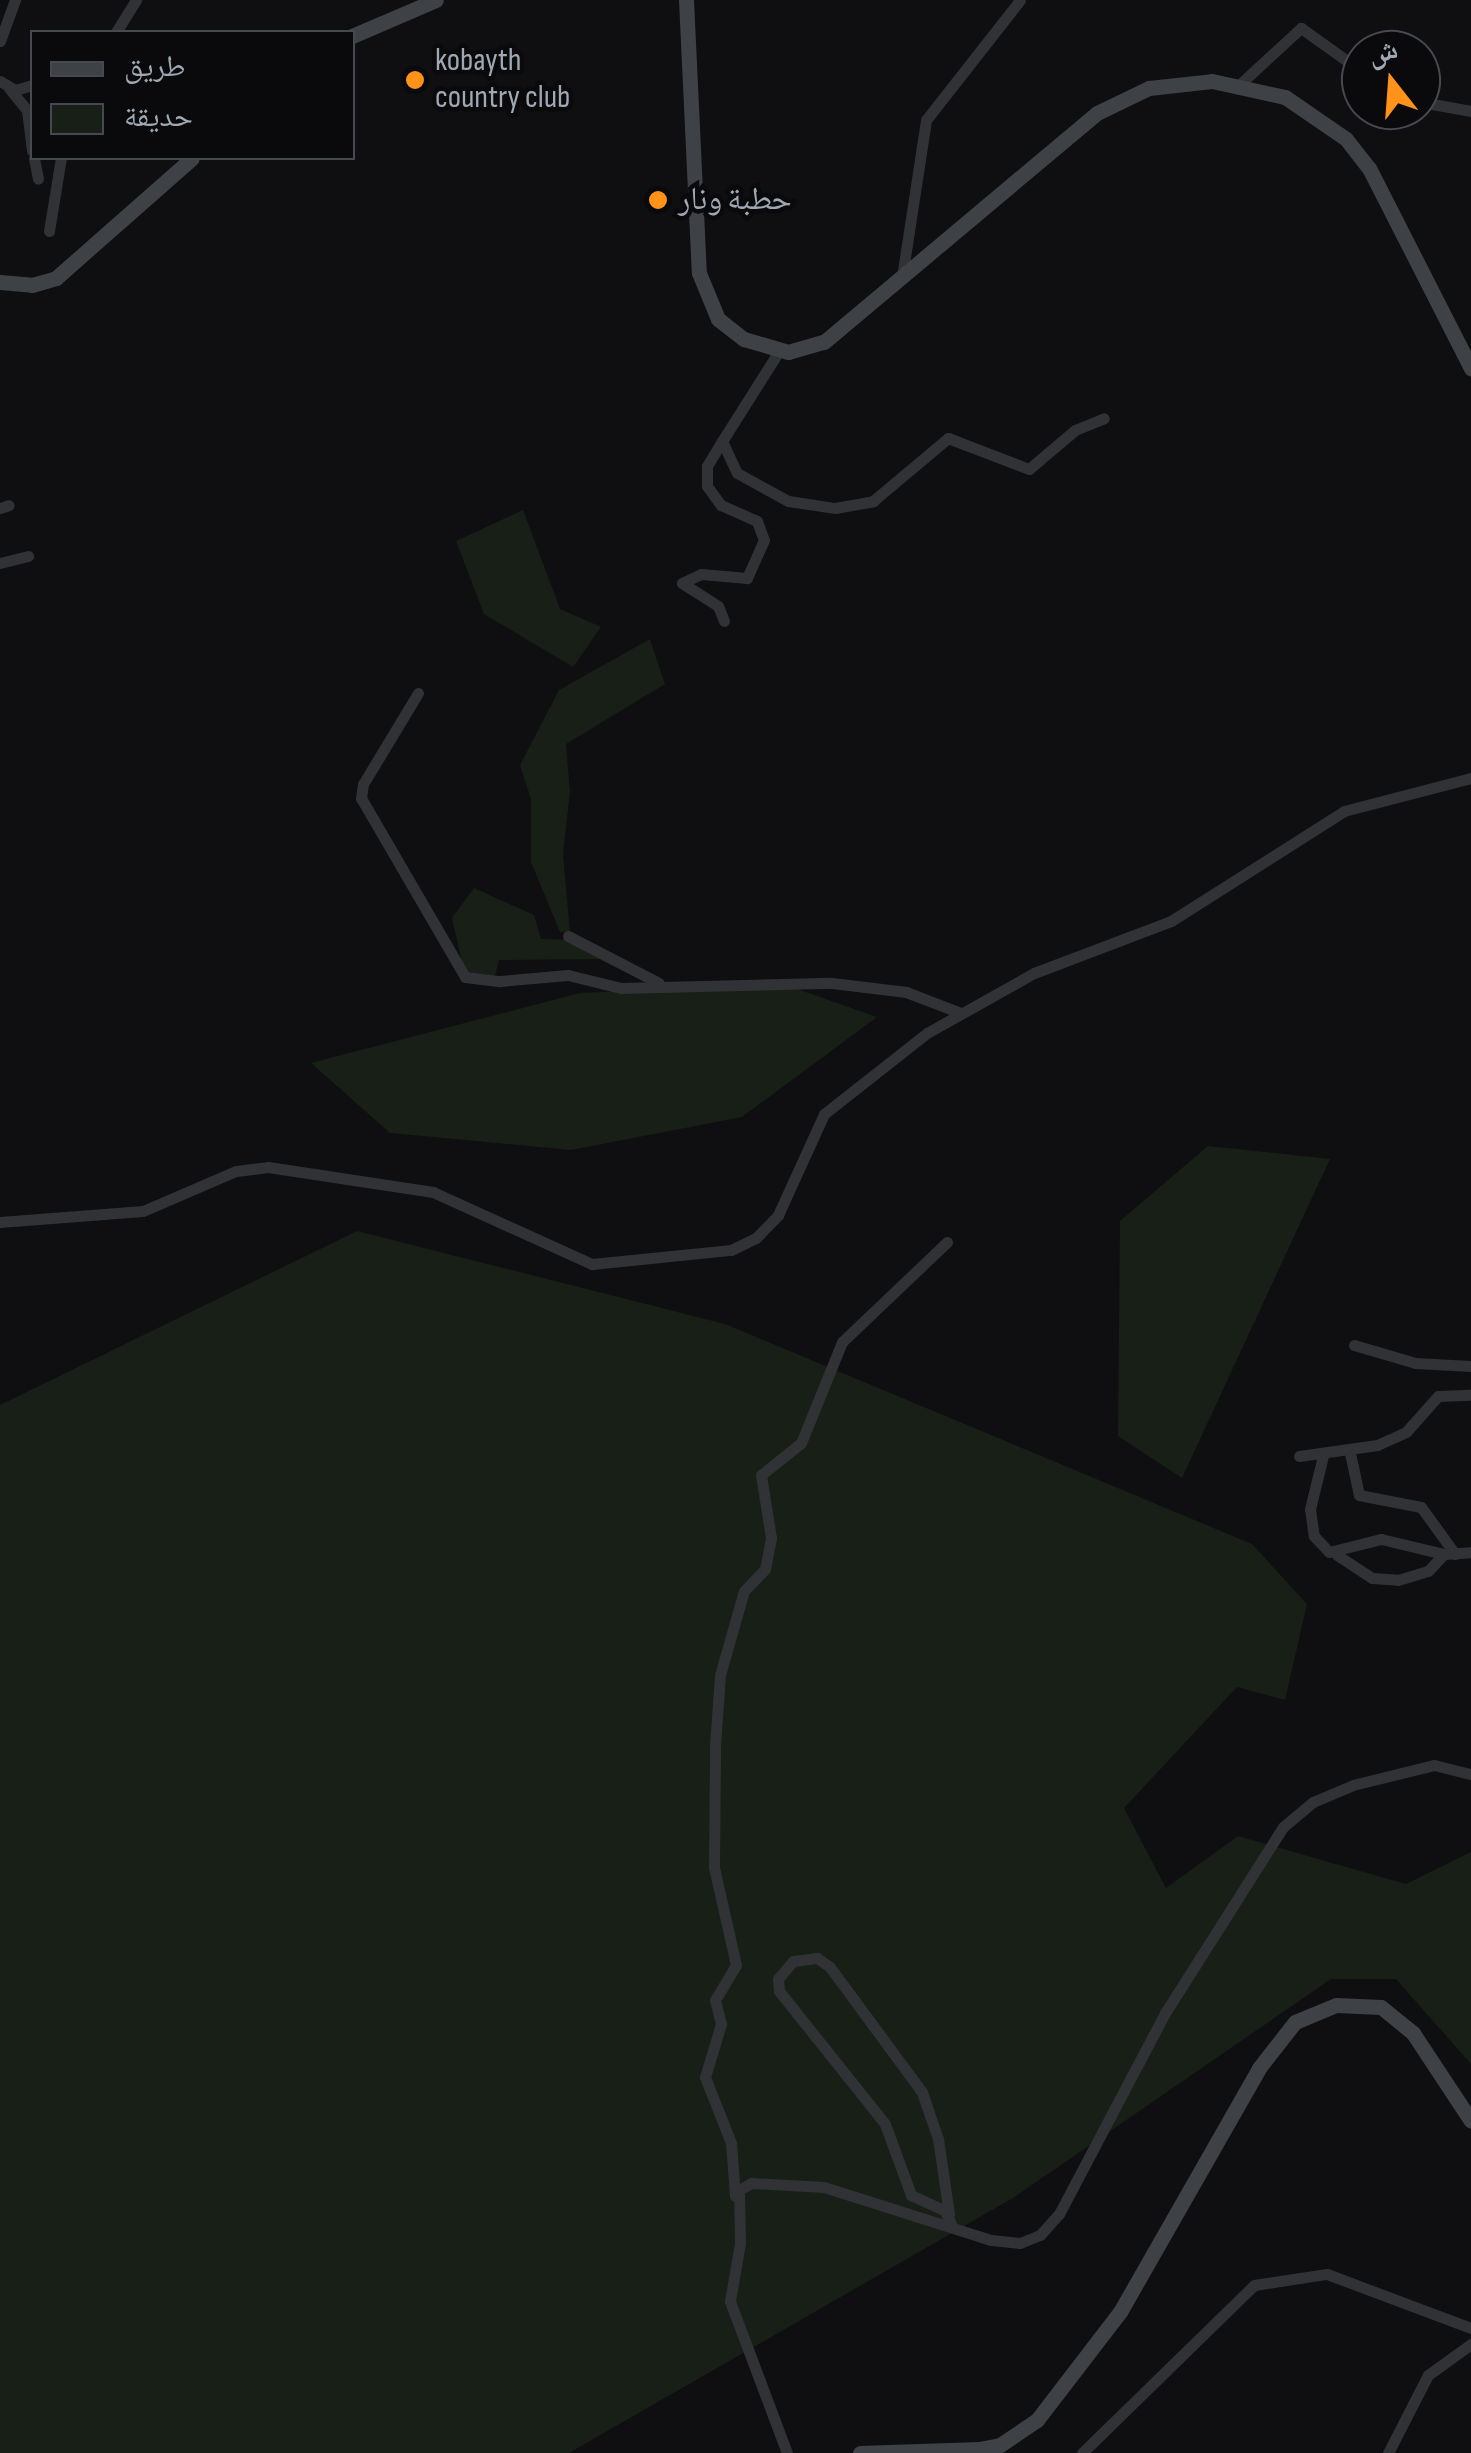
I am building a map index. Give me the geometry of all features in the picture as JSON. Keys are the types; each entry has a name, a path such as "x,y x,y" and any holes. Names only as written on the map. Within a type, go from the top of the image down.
{"main road":[{"path":"355,35 436,0"},
{"path":"686,0 702,289 730,330 779,351 824,342 1114,102 1173,83 1240,84 1296,102 1346,140 1368,168 1471,368"},
{"path":"0,282 32,286 56,278 190,160"},
{"path":"860,2453 979,2449 1000,2444 1037,2420 1120,2312 1258,2068 1294,2022 1336,2004 1362,2004 1396,2016 1471,2120"}],"street":[{"path":"0,41 14,0"},
{"path":"119,28 136,0"},
{"path":"902,277 926,120 1020,0"},
{"path":"1240,84 1302,28 1341,56"},
{"path":"4,85 30,85"},
{"path":"4,85 27,110 30,132"},
{"path":"1441,106 1471,112"},
{"path":"34,160 38,179"},
{"path":"49,231 61,160"},
{"path":"724,621 718,606 682,583 701,574 748,578 764,540 757,520 721,505 707,486 707,466 779,351"},
{"path":"722,441 728,463 747,482 788,501 835,508 888,492 948,438 1029,469 1076,430 1104,418"},
{"path":"0,563 28,556"},
{"path":"418,693 362,784 360,798 465,977 500,982 568,975 621,988 659,983 832,982 906,992 960,1013"},
{"path":"0,1222 143,1212 236,1170 268,1167 433,1192 592,1264 718,1253 756,1238 778,1214 824,1114 891,1058 960,1013 1034,974 1171,921 1344,811 1471,778"},
{"path":"568,936 659,983"},
{"path":"787,2453 731,2306 740,2244 731,2143 705,2076 722,2024 715,2000 736,1964 714,1867 720,1675 744,1591 764,1569 770,1538 761,1476 802,1444 842,1342 947,1242"},
{"path":"1354,1346 1415,1363 1471,1366"},
{"path":"1299,1456 1350,1453 1406,1432 1438,1396 1471,1394"},
{"path":"1350,1453 1360,1494 1421,1507 1449,1554"},
{"path":"1323,1456 1311,1523 1322,1546 1372,1578 1398,1580 1428,1571 1449,1554"},
{"path":"1336,1556 1380,1539 1449,1554 1471,1552"},
{"path":"736,2200 750,2184 824,2187 951,2220 1020,2243 1052,2223 1138,2058 1255,1864 1292,1818 1333,1793 1405,1771 1434,1765 1471,1774"},
{"path":"817,1958 830,1967 922,2092 938,2139 951,2220 910,2194 885,2124 779,1991 778,1979 793,1960 817,1958"},
{"path":"1082,2453 1254,2285 1327,2274 1471,2328"},
{"path":"1388,2453 1428,2375 1471,2344"}],"green space":[{"path":"523,510 560,609 601,627 573,667 484,614 456,541"},
{"path":"650,639 665,684 566,744 570,792 563,854 570,933 560,932 531,862 531,799 520,765 559,690"},
{"path":"474,888 534,915 541,939 587,940 603,959 499,960 495,976 466,980 452,918"},
{"path":"780,983 877,1017 742,1117 571,1150 390,1133 311,1063 580,993"},
{"path":"1208,1146 1330,1159 1182,1478 1118,1436 1120,1221"},
{"path":"357,1231 725,1324 1252,1544 1307,1604 1285,1700 1237,1687 1124,1808 1166,1888 1238,1836 1406,1884 1471,1852 1471,2064 1396,1979 1331,1979 1013,2198 569,2453 0,2453 0,1405"}],"place":[{"name":"kobayth country club","path":"415,80"},
{"name":"حطبة ونار","path":"658,200"}]}
